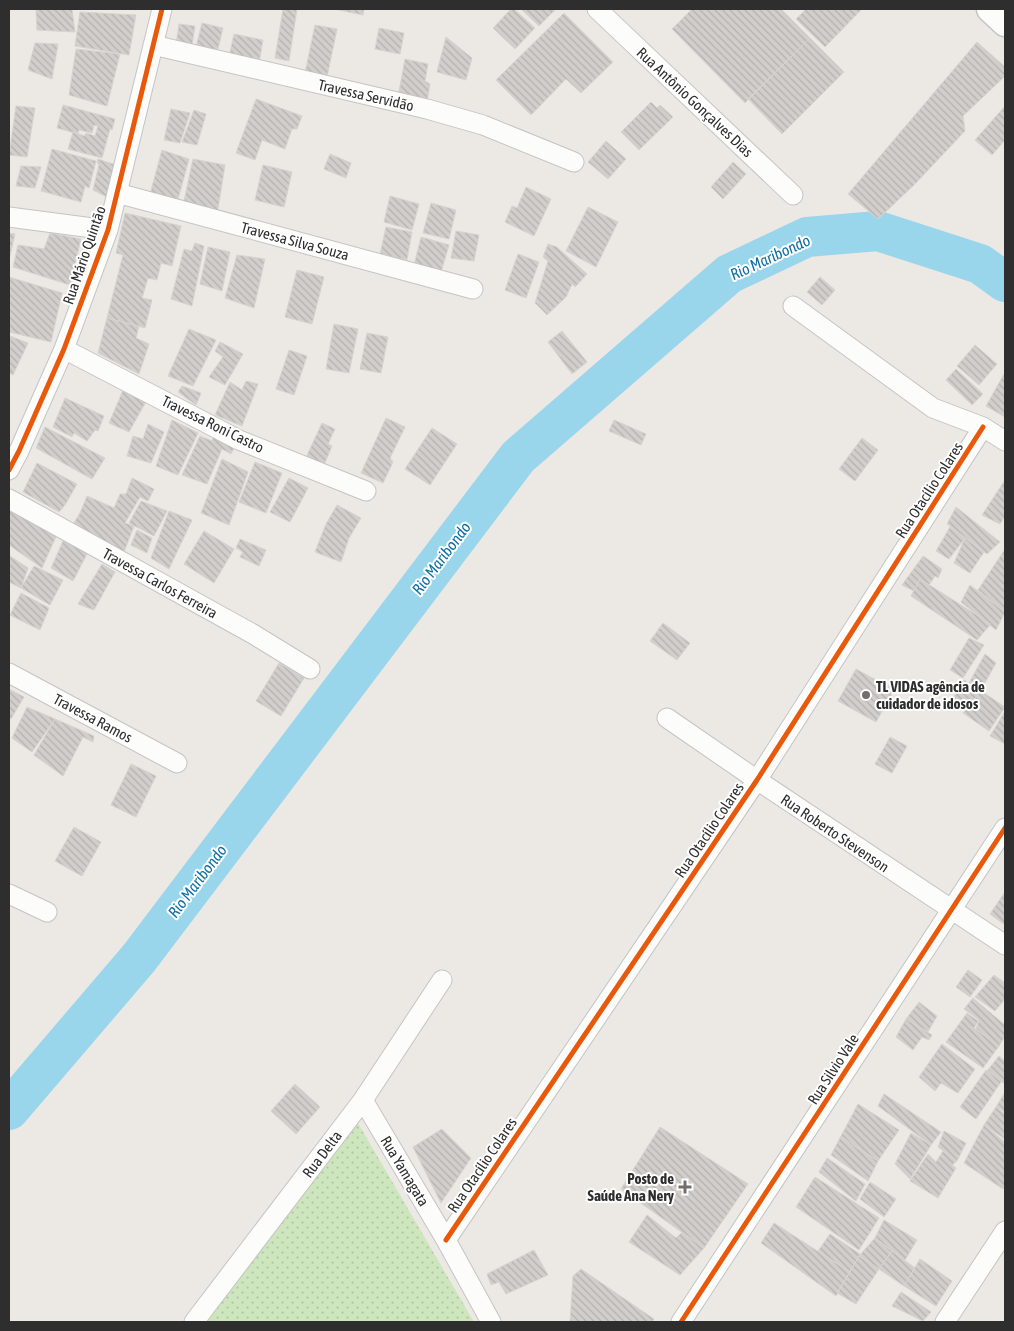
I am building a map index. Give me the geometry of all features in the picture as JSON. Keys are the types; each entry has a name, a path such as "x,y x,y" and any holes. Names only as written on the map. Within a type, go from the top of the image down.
{"main road":[{"path":"990,9 1005,23"}],"street":[{"name":"Rua Mário Quintão","path":"9,470 14,449 64,349 108,230 162,9"},
{"name":"Rua Antônio Gonçalves Dias","path":"597,9 794,195"},
{"name":"Travessa Servidão","path":"153,45 483,124 574,162"},
{"name":"Travessa Silva Souza","path":"117,193 473,289"},
{"path":"9,217 108,230"},
{"path":"793,306 933,408 984,428 1005,441"},
{"name":"Travessa Roni Castro","path":"64,349 240,440 366,491"},
{"name":"Rua Otacílio Colares","path":"446,1240 757,780 984,428"},
{"name":"Travessa Carlos Ferreira","path":"9,499 254,634 310,670"},
{"name":"Travessa Ramos","path":"9,673 177,763"},
{"name":"Rua Roberto Stevenson","path":"667,718 1005,945"},
{"name":"Rua Silvio Vale","path":"681,1322 1005,828"},
{"path":"9,894 47,912"},
{"name":"Rua Delta","path":"194,1322 363,1100 442,980"},
{"name":"Rua Yamagata","path":"363,1100 446,1240 491,1322"},
{"path":"945,1322 1005,1231"}],"green space":[{"path":"358,1123 474,1322 200,1322"}],"building":[{"path":"36,9 72,9 75,32 37,30"},
{"path":"283,9 297,9 289,61 275,58"},
{"path":"334,9 364,9 363,15"},
{"path":"511,9 514,9 535,28 515,49 493,28"},
{"path":"521,9 556,9 539,26"},
{"path":"692,9 781,9 810,38 745,103 672,29"},
{"path":"806,9 862,9 825,47 796,19"},
{"path":"80,12 136,15 129,55 75,46"},
{"path":"564,13 613,62 581,93 566,79 531,115 496,80"},
{"path":"202,23 223,28 217,53 196,47"},
{"path":"179,24 195,26 192,46 176,44"},
{"path":"315,25 337,29 327,77 305,73"},
{"path":"379,28 404,33 400,54 375,49"},
{"path":"234,34 263,40 259,63 229,57"},
{"path":"446,37 472,58 466,80 437,72"},
{"path":"810,38 844,72 782,134 748,99"},
{"path":"977,42 1005,67 1005,76 963,116 965,131 914,185 878,219 848,194"},
{"path":"35,43 58,44 52,79 28,70"},
{"path":"76,49 120,54 107,106 69,95"},
{"path":"405,59 428,64 425,81 430,84 427,102 398,97"},
{"path":"256,99 302,116 297,129 292,129 285,149 262,140 255,160 236,153"},
{"path":"651,102 657,108 660,105 673,117 639,150 621,132"},
{"path":"63,105 115,119 112,130 110,129 102,158 68,149 73,133 57,128","holes":["94,125 98,126 95,136 86,133 85,136 78,134 79,130 92,133"]},
{"path":"16,106 35,108 27,157 9,155"},
{"path":"1005,106 1005,140 992,155 975,140"},
{"path":"171,109 190,113 180,143 164,140"},
{"path":"194,110 206,114 197,145 182,142"},
{"path":"606,141 626,159 608,179 588,162"},
{"path":"52,149 96,161 89,188 85,186 81,202 41,191"},
{"path":"162,150 189,159 177,203 150,194"},
{"path":"330,154 351,163 346,178 324,169"},
{"path":"98,159 116,165 107,197 93,190 99,165"},
{"path":"193,159 225,165 217,215 183,206"},
{"path":"733,162 746,174 723,199 711,187"},
{"path":"263,165 292,172 284,207 255,200"},
{"path":"21,166 41,167 35,188 16,186"},
{"path":"526,187 551,199 534,236 505,222 512,206 517,208"},
{"path":"390,196 419,204 412,230 384,222"},
{"path":"431,203 456,210 449,239 423,233"},
{"path":"588,207 618,222 596,267 566,251"},
{"path":"125,213 181,226 172,266 161,263 157,280 148,278 142,298 152,300 145,328 107,318 123,255 116,253"},
{"path":"386,227 412,232 407,260 380,254"},
{"path":"456,231 479,235 474,261 451,258"},
{"path":"9,233 15,234 9,260"},
{"path":"50,233 81,239 70,285 13,267 18,245 44,249"},
{"path":"421,237 449,245 441,272 414,265"},
{"path":"195,243 204,246 192,306 171,299 184,249 192,251"},
{"path":"548,244 557,247 587,274 575,287 572,284 566,297 547,315 535,303 548,261 543,257"},
{"path":"208,247 230,252 222,291 200,284"},
{"path":"518,254 539,262 526,298 505,290"},
{"path":"237,255 265,259 254,308 225,298"},
{"path":"297,270 324,277 312,324 285,317"},
{"path":"9,277 62,293 51,342 9,332"},
{"path":"820,277 835,290 822,305 807,292"},
{"path":"107,318 139,326 136,338 149,344 139,374 98,353"},
{"path":"334,324 358,329 349,373 326,369"},
{"path":"189,329 216,340 193,386 168,376"},
{"path":"562,331 587,362 572,374 548,342"},
{"path":"367,333 388,337 381,373 360,369"},
{"path":"10,336 28,343 13,375 9,373"},
{"path":"220,342 243,354 225,385 209,377 223,357 215,351"},
{"path":"975,345 997,364 979,385 957,366"},
{"path":"289,350 307,356 294,395 276,389"},
{"path":"956,369 983,394 972,405 946,380"},
{"path":"1005,375 1005,417 986,406"},
{"path":"246,381 258,384 242,426 215,415 230,382 242,390"},
{"path":"182,386 201,393 196,405 178,392"},
{"path":"124,388 148,398 129,432 109,423"},
{"path":"65,398 104,416 98,431 95,430 87,441 74,433 72,437 53,427"},
{"path":"386,418 405,427 390,458 393,462 383,483 361,473"},
{"path":"172,420 198,433 178,475 156,466"},
{"path":"614,420 646,434 641,445 609,431"},
{"path":"322,423 335,429 328,444 332,446 321,472 303,464"},
{"path":"148,424 164,432 151,463 127,456 133,436 143,439"},
{"path":"45,427 105,458 92,479 36,448"},
{"path":"432,428 457,444 430,485 405,469"},
{"path":"214,434 236,444 231,454 222,449 207,484 182,475 200,436 212,441"},
{"path":"862,438 878,450 855,481 839,469"},
{"path":"222,459 248,472 229,525 201,513"},
{"path":"255,462 282,473 266,513 239,502"},
{"path":"37,463 77,484 59,512 23,492"},
{"path":"132,478 154,489 148,501 140,497 125,523 134,526 124,552 72,526 87,496 114,508 120,494 126,494"},
{"path":"289,478 308,488 290,522 270,512"},
{"path":"1005,480 1005,516 1000,524 982,515"},
{"path":"141,501 167,511 154,536 129,523"},
{"path":"337,505 361,518 349,538 341,562 315,552 326,524"},
{"path":"11,507 58,532 42,568 9,545 9,513"},
{"path":"956,507 1000,542 987,554 947,524"},
{"path":"169,511 192,520 169,569 151,558"},
{"path":"950,527 965,538 949,559 936,551"},
{"path":"137,530 152,538 147,553 131,545"},
{"path":"204,531 234,549 214,583 184,564"},
{"path":"965,538 984,552 970,573 954,563"},
{"path":"64,539 87,554 73,581 51,568"},
{"path":"240,539 266,550 259,566 240,557 243,552 236,548"},
{"path":"1005,549 1005,612 978,590"},
{"path":"10,556 28,568 21,588 9,582"},
{"path":"923,556 942,569 938,578 935,576 929,585 920,579 914,591 902,585"},
{"path":"102,564 115,572 94,610 78,604"},
{"path":"34,566 63,580 50,605 21,588"},
{"path":"920,579 991,624 977,640 911,596"},
{"path":"970,585 1005,612 996,630 961,602"},
{"path":"21,593 49,608 40,630 10,615"},
{"path":"663,623 690,643 677,660 650,641"},
{"path":"969,638 984,645 963,678 950,670"},
{"path":"985,654 996,663 982,688 969,683"},
{"path":"279,663 304,678 281,716 256,701"},
{"name":"TL VIDAS agência de cuidador de idosos","path":"856,669 894,690 876,722 838,701"},
{"path":"964,680 981,691 965,710 950,703"},
{"path":"9,689 24,697 11,719 9,717"},
{"path":"981,691 1005,707 989,731 963,713"},
{"path":"27,707 55,719 32,752 12,738"},
{"path":"1005,714 1005,744 990,736"},
{"path":"55,719 94,736 93,742 83,737 63,776 34,755"},
{"path":"890,737 907,746 892,773 875,764"},
{"path":"131,764 156,776 136,817 111,805"},
{"path":"74,827 101,842 82,876 55,861"},
{"path":"1005,892 1005,925 990,914"},
{"path":"968,970 982,980 970,997 956,987"},
{"path":"994,975 1005,983 1005,999 995,1011 975,997"},
{"path":"973,998 1005,1025 1005,1036 999,1046 976,1029 979,1020 964,1009"},
{"path":"919,1002 937,1016 928,1032 906,1019"},
{"path":"967,1013 978,1021 974,1028 999,1046 983,1068 946,1042"},
{"path":"906,1019 932,1035 929,1040 922,1037 913,1050 896,1037"},
{"path":"942,1044 975,1069 958,1093 941,1083 935,1091 919,1077"},
{"path":"999,1056 1005,1061 1005,1084 987,1071"},
{"path":"986,1070 1003,1079 976,1119 960,1107"},
{"path":"295,1084 320,1107 296,1134 271,1111"},
{"path":"1005,1092 1005,1112 996,1107"},
{"path":"884,1094 941,1132 931,1145 878,1106"},
{"path":"858,1104 899,1130 878,1161 840,1138"},
{"path":"996,1107 1005,1114 1005,1139 984,1125"},
{"path":"984,1125 1005,1142 1005,1186 1003,1189 964,1163"},
{"name":"Posto de Saúde Ana Nery","path":"660,1127 748,1184 704,1248 621,1189"},
{"path":"442,1129 471,1158 441,1203 413,1147"},
{"path":"944,1131 966,1143 957,1161 938,1147"},
{"path":"911,1133 931,1145 910,1179 895,1164"},
{"path":"841,1136 878,1161 868,1181 831,1155"},
{"path":"943,1151 957,1161 952,1165 956,1168 938,1198 910,1181 928,1154 936,1162"},
{"path":"827,1158 865,1184 856,1201 819,1172"},
{"path":"815,1177 879,1218 859,1250 796,1207"},
{"path":"870,1182 896,1199 884,1217 860,1199"},
{"path":"647,1215 676,1238 682,1232 704,1248 680,1275 629,1242"},
{"path":"884,1220 917,1240 905,1260 875,1238"},
{"path":"774,1223 850,1272 836,1296 761,1243"},
{"path":"830,1234 860,1254 850,1272 818,1251"},
{"path":"875,1238 892,1251 879,1269 859,1256"},
{"path":"534,1250 548,1275 506,1294 499,1282 491,1285 487,1274"},
{"path":"892,1251 915,1268 904,1286 879,1269"},
{"path":"859,1256 879,1269 856,1304 837,1293"},
{"path":"920,1259 952,1281 936,1306 904,1286"},
{"path":"581,1269 654,1319 652,1322 570,1322 573,1276"},
{"path":"901,1292 931,1312 923,1321 892,1306"}],"waterway":[{"name":"Rio Maribondo","path":"9,1110 139,958 518,457 729,274 807,237 878,231 980,264 1005,282"}],"cycle path":[{"path":"9,470 64,349 108,230 162,9"},
{"path":"446,1240 757,780 983,427"},
{"path":"681,1322 1005,828"}],"place":[{"name":"TL VIDAS agência de cuidador de idosos","path":"866,695"},
{"name":"Posto de Saúde Ana Nery","path":"685,1187"}]}
